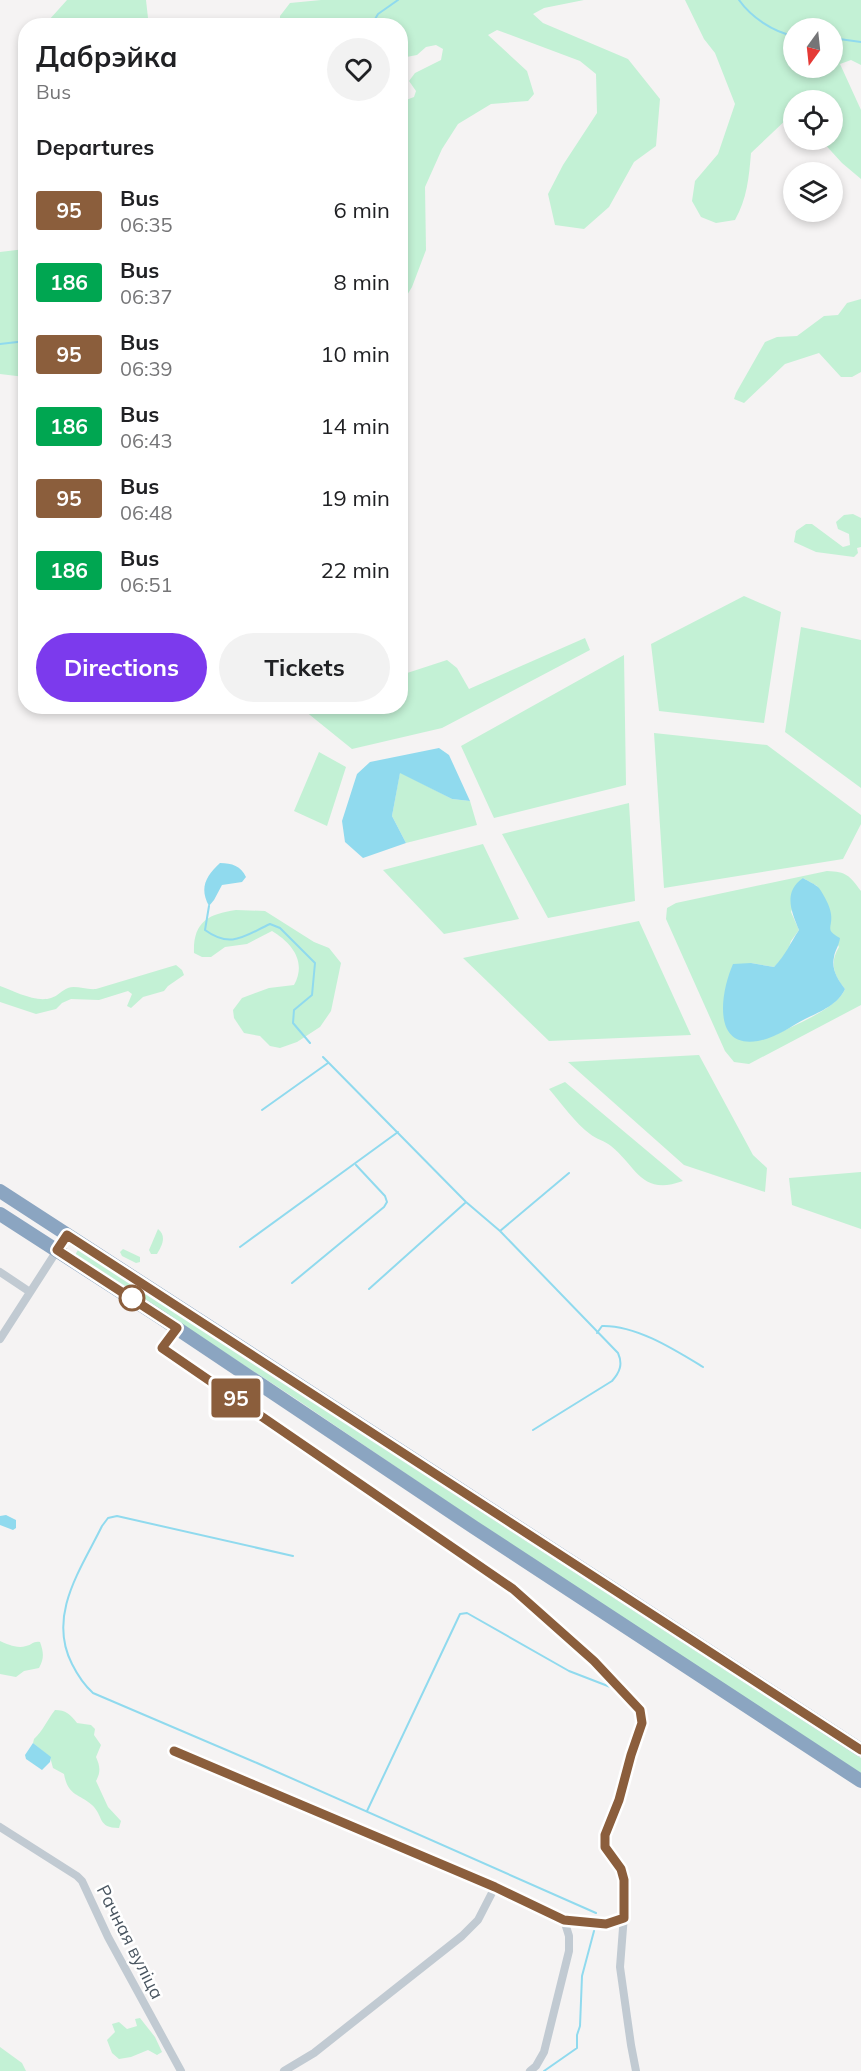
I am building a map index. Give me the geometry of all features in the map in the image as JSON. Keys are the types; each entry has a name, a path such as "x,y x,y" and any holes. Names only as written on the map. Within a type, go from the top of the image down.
{"highway":[{"path":"0,1191 861,1750"},
{"path":"0,1214 177,1328 861,1781"}],"street":[{"path":"0,1339 67,1235"},
{"path":"0,1272 30,1292"},
{"path":"177,1328 162,1348 513,1589 594,1661 640,1710 642,1723 619,1800 605,1835 605,1847 621,1869 624,1880 620,1967 636,2071"},
{"path":"174,1751 495,1887 564,1920 606,1924 624,1918"},
{"name":"Рачная вуліца","path":"0,1827 82,1881 108,1937 181,2071"},
{"path":"284,2071 314,2053 462,1936 478,1920 495,1887"},
{"path":"530,2071 536,2066 544,2052 569,1951 569,1936 564,1920"}],"green space":[{"path":"67,0 146,0 148,18 51,18"},
{"path":"321,0 584,0 544,8 533,14 543,23 628,59 660,99 656,146 634,162 609,207 584,229 555,225 548,194 563,165 597,113 596,74 580,61 497,30 488,35 527,71 534,94 528,101 491,104 458,124 442,149 425,187 426,250 408,294 408,99 414,97 416,91 409,81 415,73 441,60 443,49 436,45 426,47 417,55 408,57 408,18 280,18 290,3"},
{"path":"685,0 861,0 861,65 851,60 843,63 843,18 783,18 783,78 843,78 843,71 861,110 861,179 830,150 843,150 843,90 783,90 783,123 751,153 745,196 735,220 716,223 701,217 692,201 695,181 718,154 735,104 715,53 704,39"},
{"path":"18,250 18,376 0,374 0,252"},
{"path":"861,299 861,372 852,377 841,377 819,353 785,364 744,403 734,399 765,342 777,337 797,336 824,316 838,315 847,303"},
{"path":"853,514 861,518 861,547 857,548 858,553 854,557 816,552 794,542 796,531 806,524 812,524 843,547 850,545 849,534 838,529 836,522 844,515"},
{"path":"744,596 781,612 764,723 659,711 651,644"},
{"path":"801,627 861,640 861,788 785,732"},
{"path":"585,638 590,650 442,728 352,749 309,714 408,714 408,673 447,660 457,668 469,689"},
{"path":"624,655 626,785 494,818 461,746"},
{"path":"654,733 767,745 861,815 861,824 843,859 664,888"},
{"path":"319,752 346,767 327,826 294,811"},
{"path":"400,772 452,799 470,801 477,825 406,843 392,816"},
{"path":"629,803 635,901 548,918 502,834"},
{"path":"483,844 519,919 444,934 383,870"},
{"path":"827,871 847,875 861,891 861,1005 749,1064 734,1062 725,1051 666,919 667,908 676,903","holes":["803,878 817,886 831,915 829,928 839,947 834,958 834,969 845,989 824,1010 775,1035 751,963 774,967 787,953 791,941 799,930 791,912"]},
{"path":"236,910 265,911 314,942 329,948 341,963 331,1011 320,1027 297,1042 280,1048 270,1046 260,1036 244,1033 234,1018 233,1010 242,998 269,988 294,985 298,977 298,961 286,941 272,931 247,944 225,947 211,957 202,957 194,953 196,934 204,921 217,914"},
{"path":"639,921 691,1035 549,1041 463,958"},
{"path":"176,965 184,975 164,991 143,997 131,1008 127,1006 132,994 128,991 99,1000 71,999 56,1009 36,1014 0,1002 0,986 25,996 45,999 71,987 96,989"},
{"path":"699,1055 753,1155 767,1168 765,1192 684,1165 568,1062"},
{"path":"565,1082 683,1181 669,1185 649,1182 641,1177 611,1146 592,1136 579,1125 549,1089"},
{"path":"861,1172 861,1229 792,1205 789,1178"},
{"path":"158,1229 163,1238 162,1244 157,1254 151,1254 149,1250"},
{"path":"123,1249 140,1257 140,1262 136,1263 122,1256 120,1252"},
{"path":"78,1250 861,1758 861,1774 75,1255"},
{"path":"0,1641 19,1647 40,1642 43,1656 39,1668 24,1671 16,1677 0,1674"},
{"path":"55,1710 65,1712 77,1723 91,1725 95,1729 94,1735 101,1745 96,1757 99,1775 96,1781 108,1807 121,1821 119,1828 104,1824 96,1809 71,1790 64,1774 53,1768 50,1757 33,1743"},
{"path":"140,2018 155,2037 162,2052 157,2055 148,2050 119,2059 112,2053 107,2040 115,2032 112,2024 119,2022 127,2029 137,2026 135,2019"},
{"path":"0,2047 22,2063 26,2071 0,2071"}],"water":[{"path":"439,748 449,755 470,801 452,799 400,773 392,816 406,843 363,858 345,842 342,821 357,774 370,762"},
{"path":"220,863 236,866 246,877 242,882 222,885 209,906 204,888 211,873"},
{"path":"803,878 819,888 825,897 831,914 830,928 840,938 833,966 845,989 842,995 828,1007 782,1032 758,1041 743,1041 733,1036 726,1027 723,1016 725,989 733,964 751,963 774,967 799,930 790,902 793,889"},
{"path":"6,1515 16,1520 16,1528 13,1530 0,1525 0,1516"},
{"path":"33,1743 51,1757 50,1762 42,1770 26,1759 25,1755"}],"waterway":[{"path":"376,18 398,0"},
{"path":"739,0 763,23 783,33"},
{"path":"843,40 861,42"},
{"path":"0,344 18,342"},
{"path":"209,906 205,930 214,936 222,939 237,939 270,924 280,928 315,963 312,995 294,1010 293,1023 310,1043"},
{"path":"323,1057 466,1202 500,1231 618,1353 620,1368 612,1381 533,1430"},
{"path":"262,1110 328,1063"},
{"path":"240,1247 398,1132"},
{"path":"292,1283 384,1207 387,1202 385,1196 356,1165"},
{"path":"500,1231 569,1173"},
{"path":"369,1289 465,1203"},
{"path":"597,1333 602,1326 642,1334 703,1367"},
{"path":"293,1556 117,1516 108,1518 77,1576 65,1610 63,1628 65,1646 72,1664 81,1680 93,1693 596,1913"},
{"path":"367,1811 460,1614 467,1613 569,1671 613,1688"},
{"path":"544,2071 577,2048 582,1976 594,1931"}],"bus line":[{"name":"95","path":"174,1751 495,1887 553,1916 564,1920 606,1924 624,1918 624,1880 621,1869 605,1847 605,1835 619,1800 642,1723 640,1710 594,1661 513,1589 162,1348 177,1328 57,1250 67,1235 861,1750"}]}
